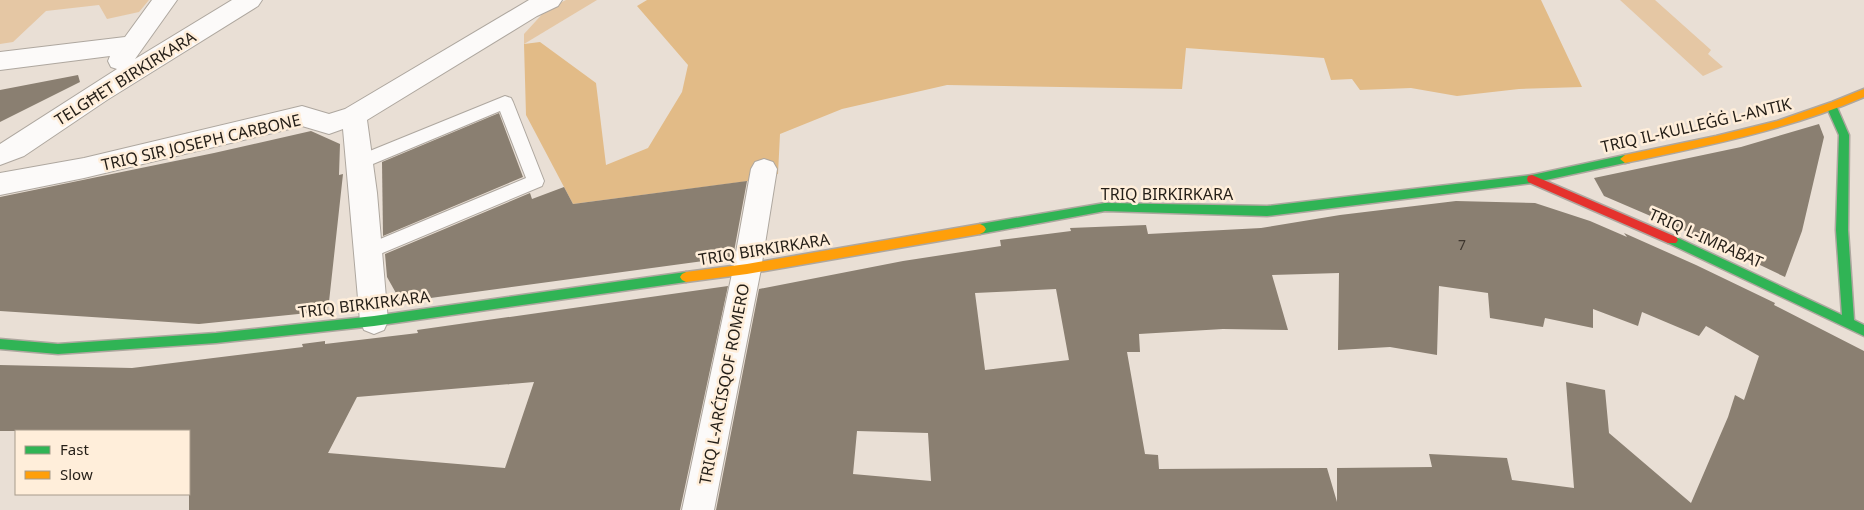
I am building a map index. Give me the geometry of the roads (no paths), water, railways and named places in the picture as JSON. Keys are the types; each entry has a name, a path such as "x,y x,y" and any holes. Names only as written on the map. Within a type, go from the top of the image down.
{"main road":[{"name":"TRIQ IL-KULLEĠĠ L-ANTIK","path":"1532,179 1741,135 1832,108 1864,93"},
{"path":"1832,108 1844,135 1842,230 1848,323"},
{"name":"TRIQ BIRKIRKARA","path":"0,344 58,349 216,338 374,321 747,269 1105,207 1267,211 1532,179"},
{"name":"TRIQ L-IMRABAT","path":"1532,179 1706,255 1864,331"}],"street":[{"path":"98,93 165,0"},
{"name":"TELGĦET BIRKIRKARA","path":"0,155 15,149 98,93 250,0"},
{"name":"TRIQ SIR JOSEPH CARBONE","path":"0,184 84,168 302,116 329,124 354,116 529,10 550,0"},
{"path":"0,61 131,45"},
{"path":"354,116 361,162 374,321"},
{"name":"TRIQ L-ARĆISQOF ROMERO","path":"698,510 747,269 764,169"}],"lane":[{"path":"361,162 505,102 536,181 367,252"}]}
